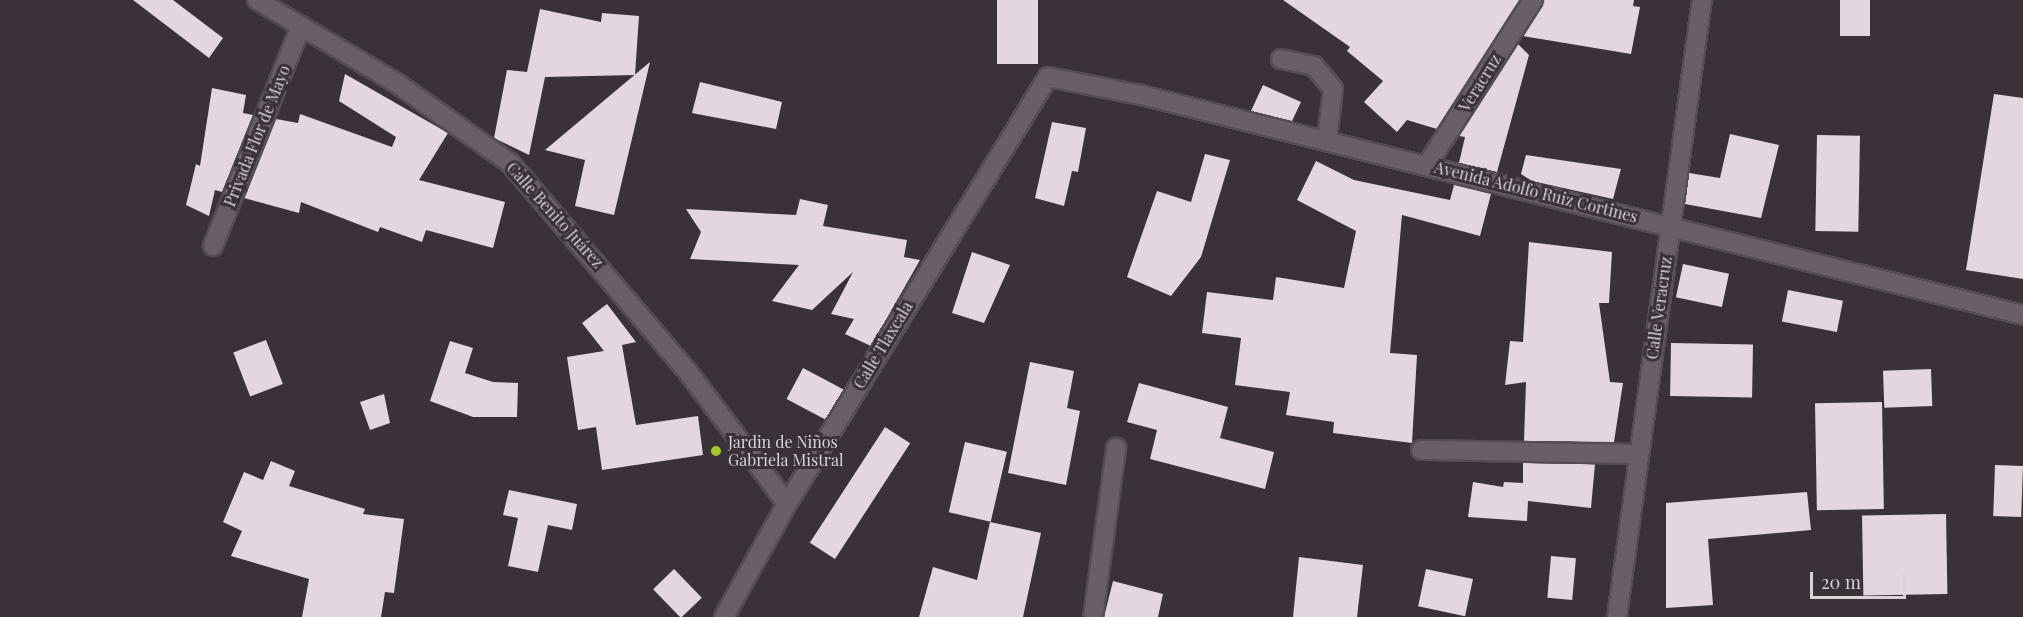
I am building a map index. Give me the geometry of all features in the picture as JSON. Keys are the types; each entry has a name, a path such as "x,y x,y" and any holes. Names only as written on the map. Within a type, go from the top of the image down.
{"street":[{"name":"Calle Benito Juárez","path":"256,0 398,84 510,163 688,372 786,504"},
{"name":"Veracruz","path":"1428,165 1533,0"},
{"name":"Calle Veracruz","path":"1617,617 1702,0"},
{"name":"Privada Flor de Mayo","path":"213,246 301,26"},
{"path":"1281,59 1314,66 1333,88 1328,141"},
{"name":"Avenida Adolfo Ruiz Cortines","path":"1048,77 1428,165 1671,226 1925,295 2023,315"},
{"name":"Calle Tlaxcala","path":"724,617 786,504 1048,77"},
{"path":"1093,617 1116,448"},
{"path":"1421,450 1639,454"}],"building":[{"path":"133,0 173,0 223,38 209,58"},
{"path":"997,0 1038,0 1038,64 997,64"},
{"path":"1283,0 1520,0 1437,129 1407,120 1397,132 1364,102 1383,81 1347,51 1350,47"},
{"path":"1544,0 1634,0 1633,6 1640,7 1631,54 1523,36"},
{"path":"1840,0 1870,0 1870,36 1840,36"},
{"path":"540,9 601,22 602,13 639,16 635,75 545,77 529,155 494,138 507,70 527,72"},
{"path":"1518,44 1529,55 1497,172 1459,163 1465,137 1459,136"},
{"path":"650,62 614,215 575,206 585,160 545,150"},
{"path":"345,74 448,133 419,180 505,202 493,248 426,230 422,242 380,227 378,232 301,202 299,213 244,198 276,119 298,123 300,114 392,147 396,137 339,101"},
{"path":"700,82 782,102 776,129 692,113"},
{"path":"1263,85 1301,102 1292,121 1251,111"},
{"path":"212,88 246,95 243,113 253,115 222,192 215,190 209,216 186,205 196,164 200,166"},
{"path":"1994,94 2023,98 2023,279 1966,270"},
{"path":"1052,122 1086,128 1078,172 1072,171 1064,206 1035,198"},
{"path":"1730,134 1779,145 1761,218 1685,204 1689,173 1720,178"},
{"path":"1817,135 1860,136 1858,232 1815,231"},
{"path":"1205,154 1230,160 1201,257 1171,296 1127,277 1157,191 1191,202"},
{"path":"1526,155 1621,169 1613,199 1532,181 1521,174"},
{"path":"1316,161 1354,180 1450,200 1454,185 1491,194 1480,236 1402,215 1390,353 1417,355 1412,443 1333,433 1334,422 1286,415 1290,392 1235,385 1241,338 1202,333 1207,292 1273,300 1276,277 1344,288 1356,231 1297,200"},
{"path":"800,199 828,205 823,226 907,240 904,257 920,260 871,346 845,334 854,319 831,314 853,272 812,310 772,301 799,265 690,259 701,232 686,209 796,215"},
{"path":"1529,242 1612,252 1609,303 1599,303 1610,382 1623,383 1614,442 1524,441 1526,382 1505,385 1510,341 1523,342"},
{"path":"972,252 1010,265 984,323 952,313"},
{"path":"1683,264 1729,274 1722,307 1676,297"},
{"path":"1788,290 1843,301 1837,332 1782,321"},
{"path":"607,304 636,342 622,345 636,425 698,416 703,455 602,470 596,427 578,430 567,357 604,351 582,323"},
{"path":"266,340 283,384 250,396 233,353"},
{"path":"450,341 473,348 465,373 493,382 518,383 517,417 473,417 430,401"},
{"path":"1671,343 1753,344 1752,397 1670,396"},
{"path":"1030,362 1074,371 1067,408 1080,411 1066,485 1008,473"},
{"path":"803,368 844,390 828,421 787,399"},
{"path":"1931,369 1932,406 1884,408 1883,371"},
{"path":"1139,383 1228,407 1220,438 1274,452 1265,489 1150,459 1157,430 1127,422"},
{"path":"384,394 390,423 370,430 360,402"},
{"path":"1882,402 1884,509 1817,510 1815,403"},
{"path":"885,427 910,443 835,559 810,543"},
{"path":"965,442 1007,452 991,522 949,512"},
{"path":"271,461 295,471 289,486 365,509 363,514 404,519 394,593 385,592 381,617 302,617 309,579 231,556 242,531 223,522 244,472 263,480"},
{"path":"1523,463 1595,464 1591,508 1528,501 1527,521 1468,517 1473,482 1503,487 1504,482 1523,483"},
{"path":"1995,465 2023,466 2021,517 1993,516"},
{"path":"509,490 577,504 572,530 548,525 538,572 508,566 518,518 503,515"},
{"path":"1807,492 1811,530 1708,539 1713,605 1666,608 1666,503"},
{"path":"1946,514 1947,594 1863,595 1862,515"},
{"path":"990,522 1041,533 1023,617 919,617 933,567 977,580"},
{"path":"1551,556 1576,558 1572,600 1547,598"},
{"path":"1299,557 1363,565 1357,617 1293,617"},
{"path":"674,569 702,598 680,617 653,589"},
{"path":"1426,569 1473,579 1465,616 1418,606"},
{"path":"1113,581 1163,594 1158,617 1104,617"}],"place":[{"name":"Jardin de Niños Gabriela Mistral","path":"716,451"}]}
